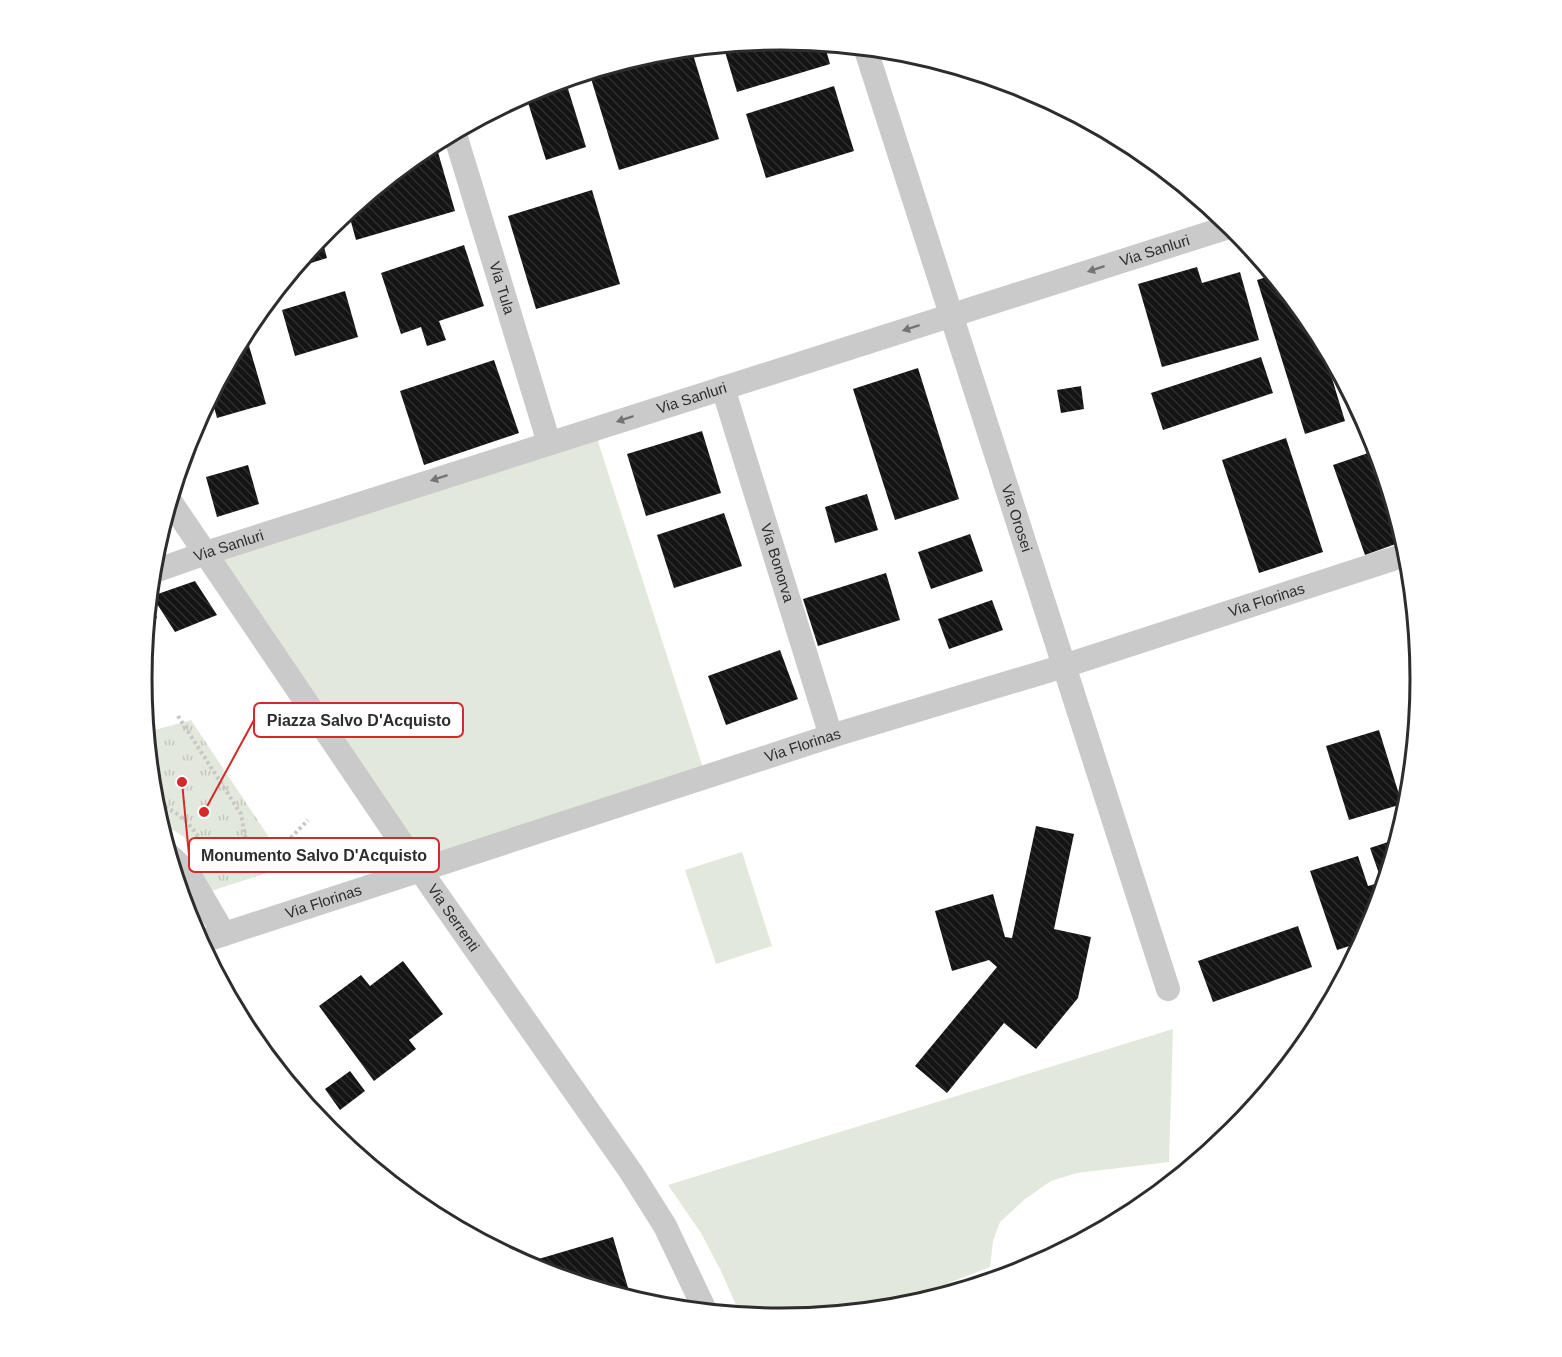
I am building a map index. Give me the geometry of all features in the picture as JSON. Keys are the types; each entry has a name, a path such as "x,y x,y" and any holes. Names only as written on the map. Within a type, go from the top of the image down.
{"street":[{"name":"Via Orosei","path":"868,56 1168,989"},
{"name":"Via Tula","path":"456,140 549,443"},
{"name":"Via Sanluri","path":"162,569 1221,229"},
{"name":"Via Bonorva","path":"723,388 831,736"},
{"name":"Via Serrenti","path":"175,509 420,870 631,1172 665,1226 701,1302"},
{"name":"Via Florinas","path":"209,939 831,736 1064,666 1398,557"},
{"path":"180,866 189,874 224,934"}],"path":[{"path":"178,716 241,814 249,856"},
{"path":"165,806 174,810 195,831 214,862 225,863 282,847 308,820"}],"green space":[{"path":"594,429 706,777 420,870 206,553"},
{"path":"191,720 288,866 211,891 184,837 170,828 157,761 154,730"},
{"path":"742,852 772,946 716,964 685,870"},
{"path":"1173,1029 1169,1162 1077,1173 1051,1181 1025,1199 1000,1222 993,1241 990,1267 937,1288 863,1302 822,1306 781,1308 736,1306 701,1233 668,1185"}],"building":[{"path":"781,50 826,51 830,64 737,92 725,52"},
{"path":"693,56 719,139 619,170 591,79 618,71"},
{"path":"834,86 854,151 766,178 746,114"},
{"path":"568,87 586,147 546,160 528,103"},
{"path":"438,152 455,211 356,240 351,220 398,179"},
{"path":"592,190 620,284 536,309 508,216"},
{"path":"464,245 484,306 439,321 446,340 427,346 421,327 401,334 381,273"},
{"path":"324,247 327,258 308,264"},
{"path":"1197,267 1202,283 1240,272 1259,340 1162,367 1138,284"},
{"path":"1265,278 1304,329 1326,364 1345,421 1305,434 1257,280"},
{"path":"345,291 358,337 295,356 282,310"},
{"path":"249,344 266,404 217,418 214,407"},
{"path":"1261,357 1273,393 1163,430 1151,393"},
{"path":"494,360 519,433 424,465 400,391"},
{"path":"918,368 959,499 895,520 853,389"},
{"path":"1081,386 1084,409 1061,413 1057,390"},
{"path":"702,431 721,493 646,516 627,454"},
{"path":"1286,438 1323,552 1259,573 1222,460"},
{"path":"1368,453 1377,476 1395,544 1365,555 1333,465"},
{"path":"248,465 259,504 217,517 206,477"},
{"path":"867,494 878,530 835,543 825,507"},
{"path":"724,513 742,566 674,588 657,535"},
{"path":"970,534 983,571 931,589 918,552"},
{"path":"886,573 900,620 818,646 803,599"},
{"path":"195,581 217,615 175,632 156,603 157,594"},
{"path":"992,600 1003,630 949,649 938,619"},
{"path":"780,650 798,699 726,725 708,676"},
{"path":"1379,730 1399,795 1397,806 1349,820 1326,746"},
{"path":"1036,826 1074,834 1054,929 1091,937 1078,998 1036,1049 1004,1023 947,1093 915,1066 997,967 989,960 952,971 935,911 993,894 1005,937 1012,938"},
{"path":"1389,842 1379,874 1370,848"},
{"path":"1358,856 1368,886 1376,884 1350,946 1337,950 1310,871"},
{"path":"1298,926 1312,967 1213,1002 1198,961"},
{"path":"403,961 443,1014 409,1040 416,1049 374,1081 319,1006 361,975 370,986"},
{"path":"350,1071 365,1091 340,1110 325,1089"},
{"path":"613,1237 628,1288 579,1274 538,1259"}],"place":[{"name":"Monumento Salvo D'Acquisto","path":"182,782"},
{"name":"Piazza Salvo D'Acquisto","path":"204,812"}]}
